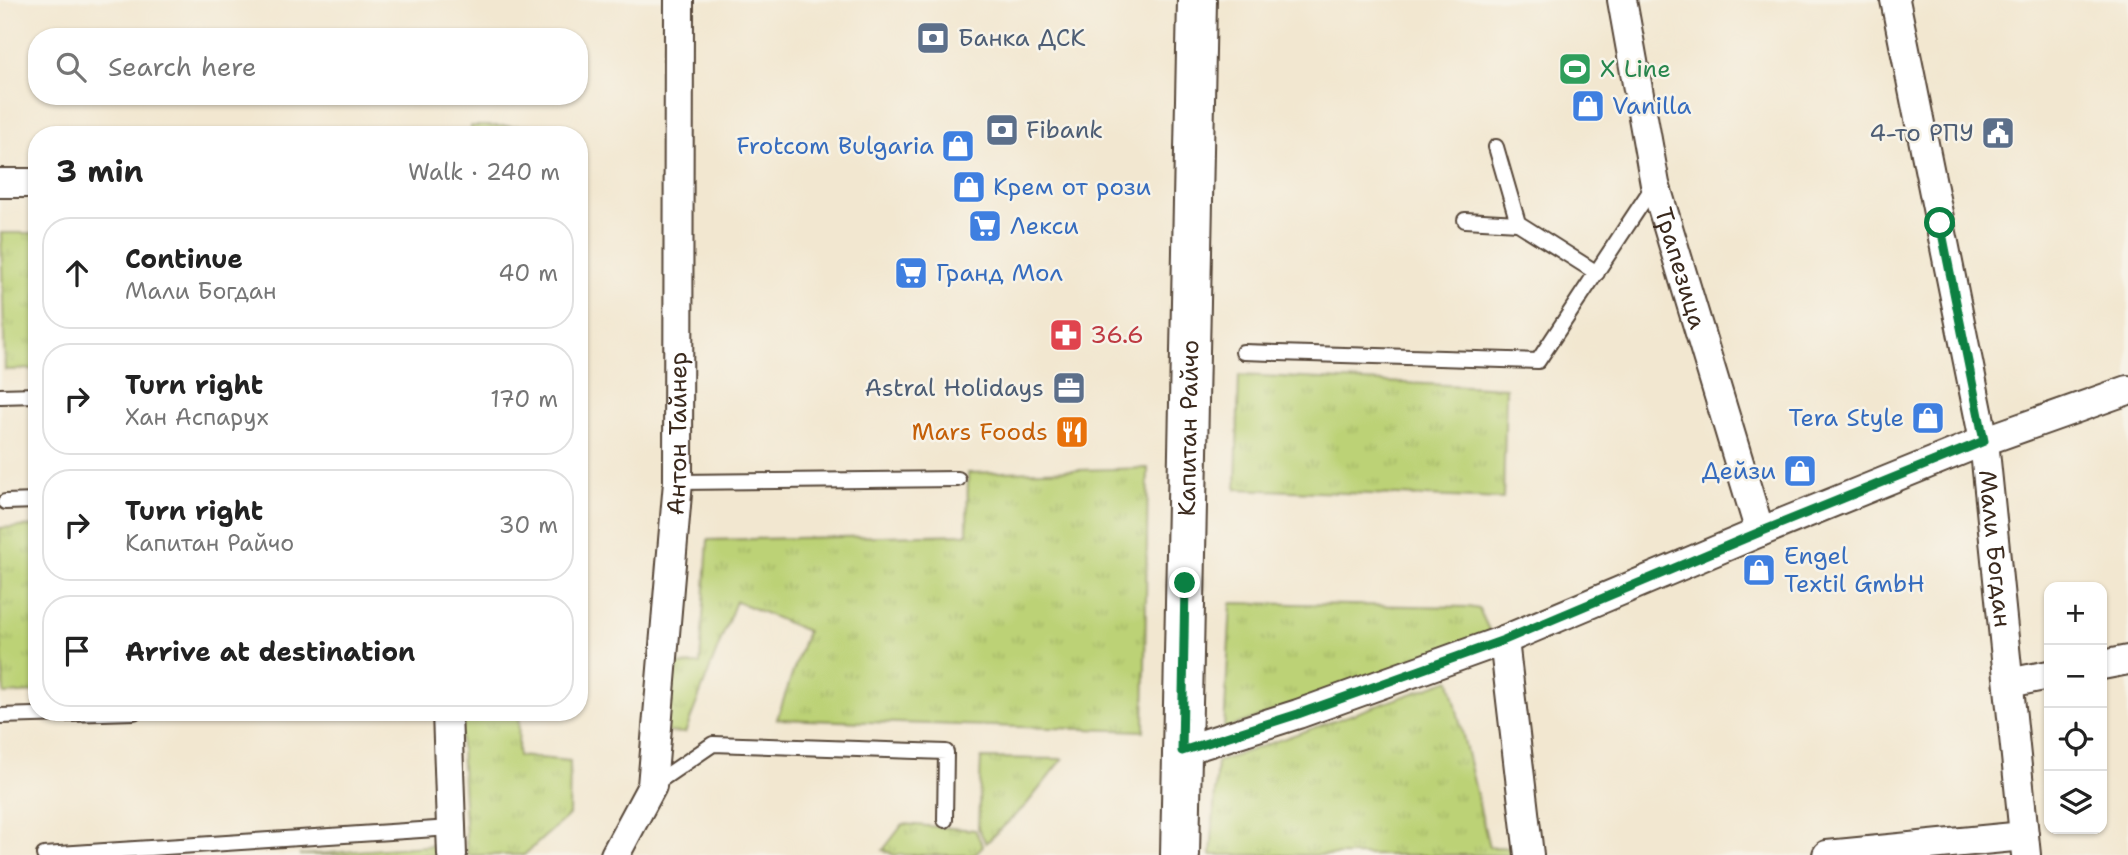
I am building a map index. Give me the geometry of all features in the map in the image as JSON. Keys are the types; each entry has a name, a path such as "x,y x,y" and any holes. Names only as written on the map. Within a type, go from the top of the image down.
{"street":[{"name":"Антон Тайнер","path":"612,855 652,786 678,482 679,0"},
{"name":"Капитан Райчо","path":"1180,855 1197,0"},
{"name":"Трапезица","path":"1622,0 1655,184 1760,532"},
{"name":"Мали Богдан","path":"1895,0 1984,441 2025,846"},
{"path":"0,183 28,183"},
{"path":"1182,751 1298,714 1504,640 1984,441 2128,390"},
{"path":"1504,640 1530,855"},
{"path":"2107,664 2128,660"},
{"path":"2009,683 2044,676"},
{"path":"447,721 452,842"},
{"path":"1827,855 2025,846"}],"lane":[{"path":"1496,147 1518,223"},
{"path":"1243,352 1538,361 1655,184"},
{"path":"1465,220 1518,223 1597,272"},
{"path":"0,396 28,395"},
{"path":"678,482 958,480"},
{"path":"5,502 28,501"},
{"path":"0,716 28,715"},
{"path":"652,786 713,744 946,752 945,820"},
{"path":"44,855 452,842"}],"green space":[{"path":"1,233 28,233 28,369 5,370"},
{"path":"1239,375 1506,388 1503,499 1236,489"},
{"path":"1148,468 1144,731 777,719 807,631 736,601 685,733 665,732 671,665 700,664 708,540 967,534 968,473"},
{"path":"28,526 28,693 4,694 0,624 0,528"},
{"path":"1231,603 1468,607 1479,609 1492,636 1224,729"},
{"path":"1450,680 1489,847 1521,848 1522,855 1211,855 1217,762"},
{"path":"460,721 519,721 518,756 570,761 569,815 524,855 467,855"},
{"path":"981,758 1063,759 1026,805 986,843 978,828"},
{"path":"903,824 975,830 983,846 974,855 894,855 883,850"},
{"path":"439,845 440,855 299,855"}],"place":[{"name":"Банка ДСК","path":"933,38"},
{"name":"X Line","path":"1575,69"},
{"name":"Vanilla","path":"1588,106"},
{"name":"Fibank","path":"1002,130"},
{"name":"4-то РПУ","path":"1998,133"},
{"name":"Frotcom Bulgaria","path":"958,146"},
{"name":"Крем от рози","path":"969,187"},
{"name":"Лекси","path":"985,226"},
{"name":"Гранд Мол","path":"911,273"},
{"name":"36.6","path":"1066,335"},
{"name":"Astral Holidays","path":"1069,388"},
{"name":"Tera Style","path":"1928,418"},
{"name":"Mars Foods","path":"1072,432"},
{"name":"Дейзи","path":"1800,471"},
{"name":"Engel Textil GmbH","path":"1759,570"}],"route":[{"path":"1185,583 1182,751 1298,714 1504,640 1984,441 1940,223"}]}
